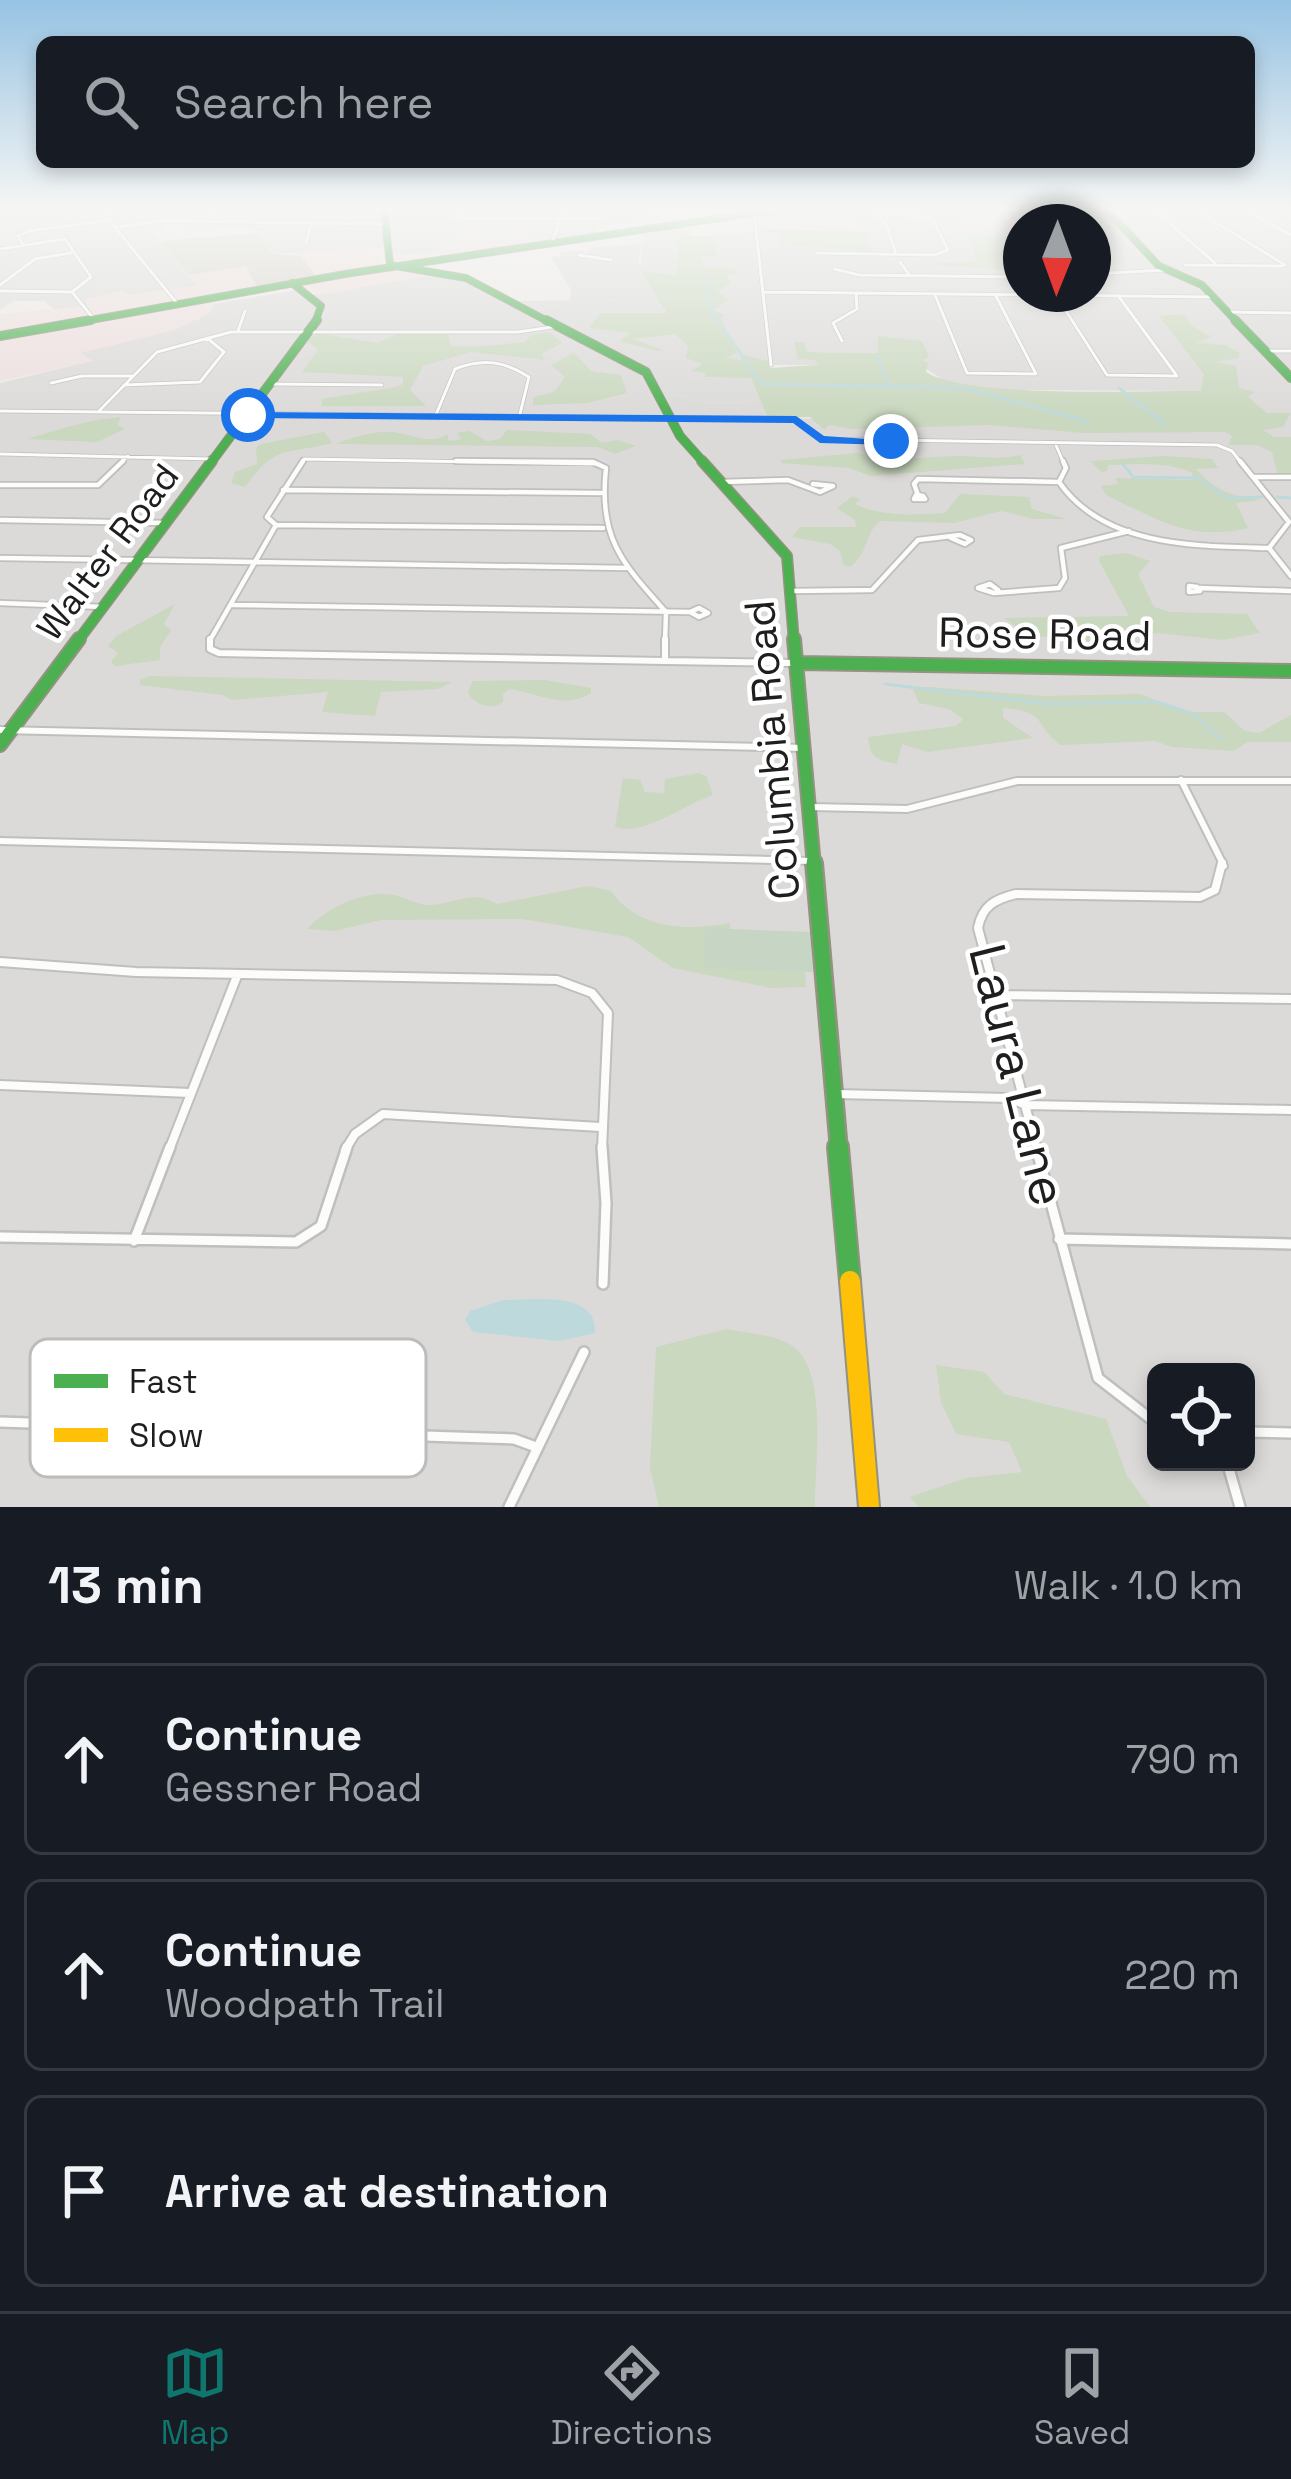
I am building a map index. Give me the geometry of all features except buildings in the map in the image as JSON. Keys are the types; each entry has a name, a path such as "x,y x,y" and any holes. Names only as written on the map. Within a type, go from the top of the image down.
{"main road":[{"path":"0,336 314,279"},
{"name":"Columbia Road","path":"467,279 646,372 668,419 783,548 793,591 868,1507"},
{"path":"1187,279 1202,285 1291,378"},
{"path":"292,283 322,308 310,330"},
{"name":"Walter Road","path":"0,745 6,730 105,607 310,330"},
{"name":"Rose Road","path":"799,663 1291,671"}],"street":[{"path":"0,288 72,292 92,279"},
{"path":"158,279 176,302"},
{"path":"762,279 771,365"},
{"path":"72,292 93,318"},
{"path":"763,292 1003,296"},
{"path":"842,341 833,323 857,309 856,294"},
{"path":"935,295 967,373 1036,374 996,296"},
{"path":"1111,298 1214,297"},
{"path":"1067,312 1107,375 1177,376 1119,298"},
{"path":"238,331 245,311"},
{"path":"1230,312 1291,313"},
{"path":"97,412 160,350 238,331 518,332 559,326"},
{"path":"124,385 200,382 224,352 207,338"},
{"path":"1265,351 1291,351"},
{"path":"435,417 454,369 501,362 529,377 519,418"},
{"path":"51,383 82,376 132,376"},
{"path":"271,384 382,385"},
{"path":"0,411 804,421 820,440 1217,445 1232,451 1288,522 1288,530 1269,548 1176,545 1129,531 1075,541 1061,548 1065,578 1059,588 998,590"},
{"path":"1054,443 1066,468 1059,482"},
{"path":"0,454 215,459"},
{"path":"0,485 98,485 128,456"},
{"path":"604,528 276,525 268,518 298,464 318,458 593,462 606,468 601,494 611,548 666,612 665,662"},
{"path":"1253,477 1291,477"},
{"path":"918,495 914,484 918,479 1059,482"},
{"path":"721,482 813,484"},
{"path":"1059,482 1073,502 1119,521 1129,531"},
{"path":"283,490 601,494"},
{"path":"0,520 167,523"},
{"path":"276,525 209,641 210,650 799,663"},
{"path":"793,591 872,590 890,576 909,544 932,537 951,538"},
{"path":"1269,548 1291,576"},
{"path":"0,558 628,568"},
{"path":"1199,588 1291,591"},
{"path":"0,604 105,607"},
{"path":"232,605 690,613"},
{"path":"6,730 806,748"},
{"name":"Laura Lane","path":"1147,1416 1098,1378 978,928 980,913 994,899 1016,894 1200,897 1215,890 1224,867 1181,780"},
{"path":"810,807 907,809 1017,781 1291,781"},
{"path":"0,841 814,861"},
{"path":"0,962 238,974 557,980 592,993 608,1013 600,1127 606,1203 603,1284"},
{"path":"134,1241 238,974"},
{"path":"994,995 1291,999"},
{"path":"0,1084 190,1093"},
{"path":"836,1094 1009,1098 1026,1105 1291,1110"},
{"path":"0,1237 296,1242 321,1226 348,1137 362,1123 383,1114 600,1127"},
{"path":"1059,1239 1291,1244"},
{"path":"509,1507 584,1352"},
{"path":"0,1422 30,1423"},
{"path":"1255,1432 1291,1433"},
{"path":"426,1436 514,1439 536,1447"},
{"path":"1229,1471 1240,1507"}],"shaded area":[{"path":"0,279 192,279 198,286 129,295 124,291 86,299 89,306 56,311 44,301 13,301 0,310"},
{"path":"192,279 253,279 257,287 0,334 0,314 88,306 85,299 124,291 129,295 197,286"},
{"path":"253,279 302,279 257,287"},
{"path":"328,279 409,279 318,295 299,284"},
{"path":"407,279 465,279 644,372 663,416 253,412 324,313 310,295"},
{"path":"565,279 760,279 771,379 682,377 682,383 655,383 646,370 524,307 659,299 570,300"},
{"path":"764,279 1003,279 1003,312 1111,312 1111,279 1291,279 1291,376 1204,285 1291,380 1291,669 802,656 790,555 685,439 660,395 691,396 692,402 762,403 768,418 1257,425 1232,391 988,390 951,385 878,337 879,353 815,352 817,365 773,365"},
{"path":"298,290 320,313 9,726 0,728 0,383 91,361 79,352 200,319 213,304"},
{"path":"209,299 214,307 208,314 175,330 81,353 93,361 0,381 0,338"},
{"path":"659,299 668,313 572,314 567,305 524,307 513,301"},
{"path":"681,377 751,378 762,403 692,402 690,396 660,395 655,383 681,383"},
{"path":"250,416 664,420 777,545 783,560 800,741 789,745 18,728"},
{"path":"808,666 1291,673 1291,1507 875,1507 802,672"},
{"path":"19,733 790,749 803,755 858,1507 0,1507 0,750"}],"green space":[{"path":"645,279 729,279 731,284 717,291 729,299 714,310 724,315 721,318 737,353 725,358 740,360 743,355 768,361 770,368 817,365 816,360 798,359 794,342 804,342 807,352 878,353 878,336 922,341 929,357 921,360 928,363 926,372 947,381 1015,390 1201,391 1204,374 1159,316 1184,314 1192,326 1211,337 1196,343 1225,345 1240,353 1238,358 1215,362 1236,366 1239,388 1255,392 1248,397 1267,413 1291,413 1283,427 1263,430 1274,437 1291,437 1291,476 1278,476 1272,452 1257,445 1228,445 1232,436 1225,432 1084,433 988,425 852,429 829,425 824,430 810,417 768,418 751,378 705,377 706,373 691,371 703,364 686,358 688,346 675,334 633,339 663,350 658,351 619,341 631,333 589,328 601,313 667,313"},
{"path":"550,332 562,343 541,354 545,360 471,352 423,366 410,390 426,406 322,406 322,399 396,387 403,384 403,377 302,372 318,350 307,340 318,333 377,343 399,333 448,334 451,346 469,346 525,342 531,335"},
{"path":"574,353 591,371 621,375 627,393 588,403 533,405 533,397 554,392 565,377 551,365"},
{"path":"121,417 117,425 125,429 97,442 28,439 84,423"},
{"path":"507,430 590,434 602,443 618,440 636,446 615,454 598,447 336,444 391,432 424,439 447,434 449,441 469,431 487,441 500,439"},
{"path":"324,432 332,443 274,457 245,487 231,483 235,472 257,464 256,448 261,444"},
{"path":"858,453 894,459 1020,455 1025,464 870,476 849,468 781,463"},
{"path":"1164,456 1212,459 1218,468 1196,469 1211,483 1261,500 1236,503 1248,528 1208,532 1174,526 1106,495 1101,486 1118,484 1115,478 1193,480 1192,473 1140,464 1108,465 1101,472 1091,461"},
{"path":"960,494 1029,497 1032,509 1067,519 1034,519 1001,511 954,523 880,521 850,567 830,544 792,537 800,527 856,527 855,520 837,508 853,496 861,500 855,504 876,511 922,514 945,513"},
{"path":"1126,553 1150,561 1138,574 1154,607 1170,612 1247,614 1260,633 1223,640 1158,633 1102,645 1026,634 1004,618 1129,616 1099,561 1100,556"},
{"path":"175,604 164,624 171,630 160,647 160,660 115,666 111,662 118,653 108,646 116,636"},
{"path":"149,676 452,682 438,689 381,692 375,716 322,712 328,692 232,700 140,685"},
{"path":"545,680 591,688 591,693 561,700 509,689 503,702 488,706 477,703 468,691 473,681"},
{"path":"913,689 1043,696 1141,694 1185,712 1224,712 1245,731 1259,733 1291,715 1291,742 1247,742 1234,751 1172,747 1155,741 1061,745 1034,716 1003,708 1003,718 1033,738 927,752 902,744 897,764 876,757 868,737 956,726 963,719 949,709 919,703"},
{"path":"706,776 713,795 638,828 615,827 623,778 640,780 645,792 664,793 665,779"},
{"path":"588,886 611,891 635,914 665,925 730,923 730,961 805,972 806,987 772,988 673,968 628,937 523,919 381,920 335,931 307,929 335,907 371,895 394,895 427,905 472,897 497,904"},
{"path":"705,928 810,932 813,972 704,968"},
{"path":"727,1329 784,1342 803,1357 811,1375 817,1420 815,1507 659,1507 650,1468 656,1347"},
{"path":"936,1365 984,1372 1004,1394 1106,1419 1127,1476 1150,1507 919,1507 910,1497 966,1478 1022,1472 1009,1442 956,1434 941,1402"}],"water":[{"path":"503,1300 575,1304 593,1319 595,1333 559,1341 473,1332 465,1320 470,1311"}],"waterway":[{"path":"706,281 713,313 761,384 965,388 1089,422"},
{"path":"878,359 889,385"},
{"path":"1119,388 1165,424"},
{"path":"1123,464 1133,477 1198,478 1228,498 1262,497"},
{"path":"1277,497 1291,498"},
{"path":"885,684 1050,704 1158,702 1194,714 1221,739"}],"traffic: fast":[{"path":"0,336 315,279"},
{"path":"469,279 646,372 680,436 787,556 850,1281"},
{"path":"1189,279 1202,285 1291,378"},
{"path":"0,745 321,314 321,306 292,283"},
{"path":"799,663 1291,671"}],"traffic: slow":[{"path":"850,1281 869,1507"}],"route":[{"path":"248,415 796,419 804,421 820,440 891,441"}]}
